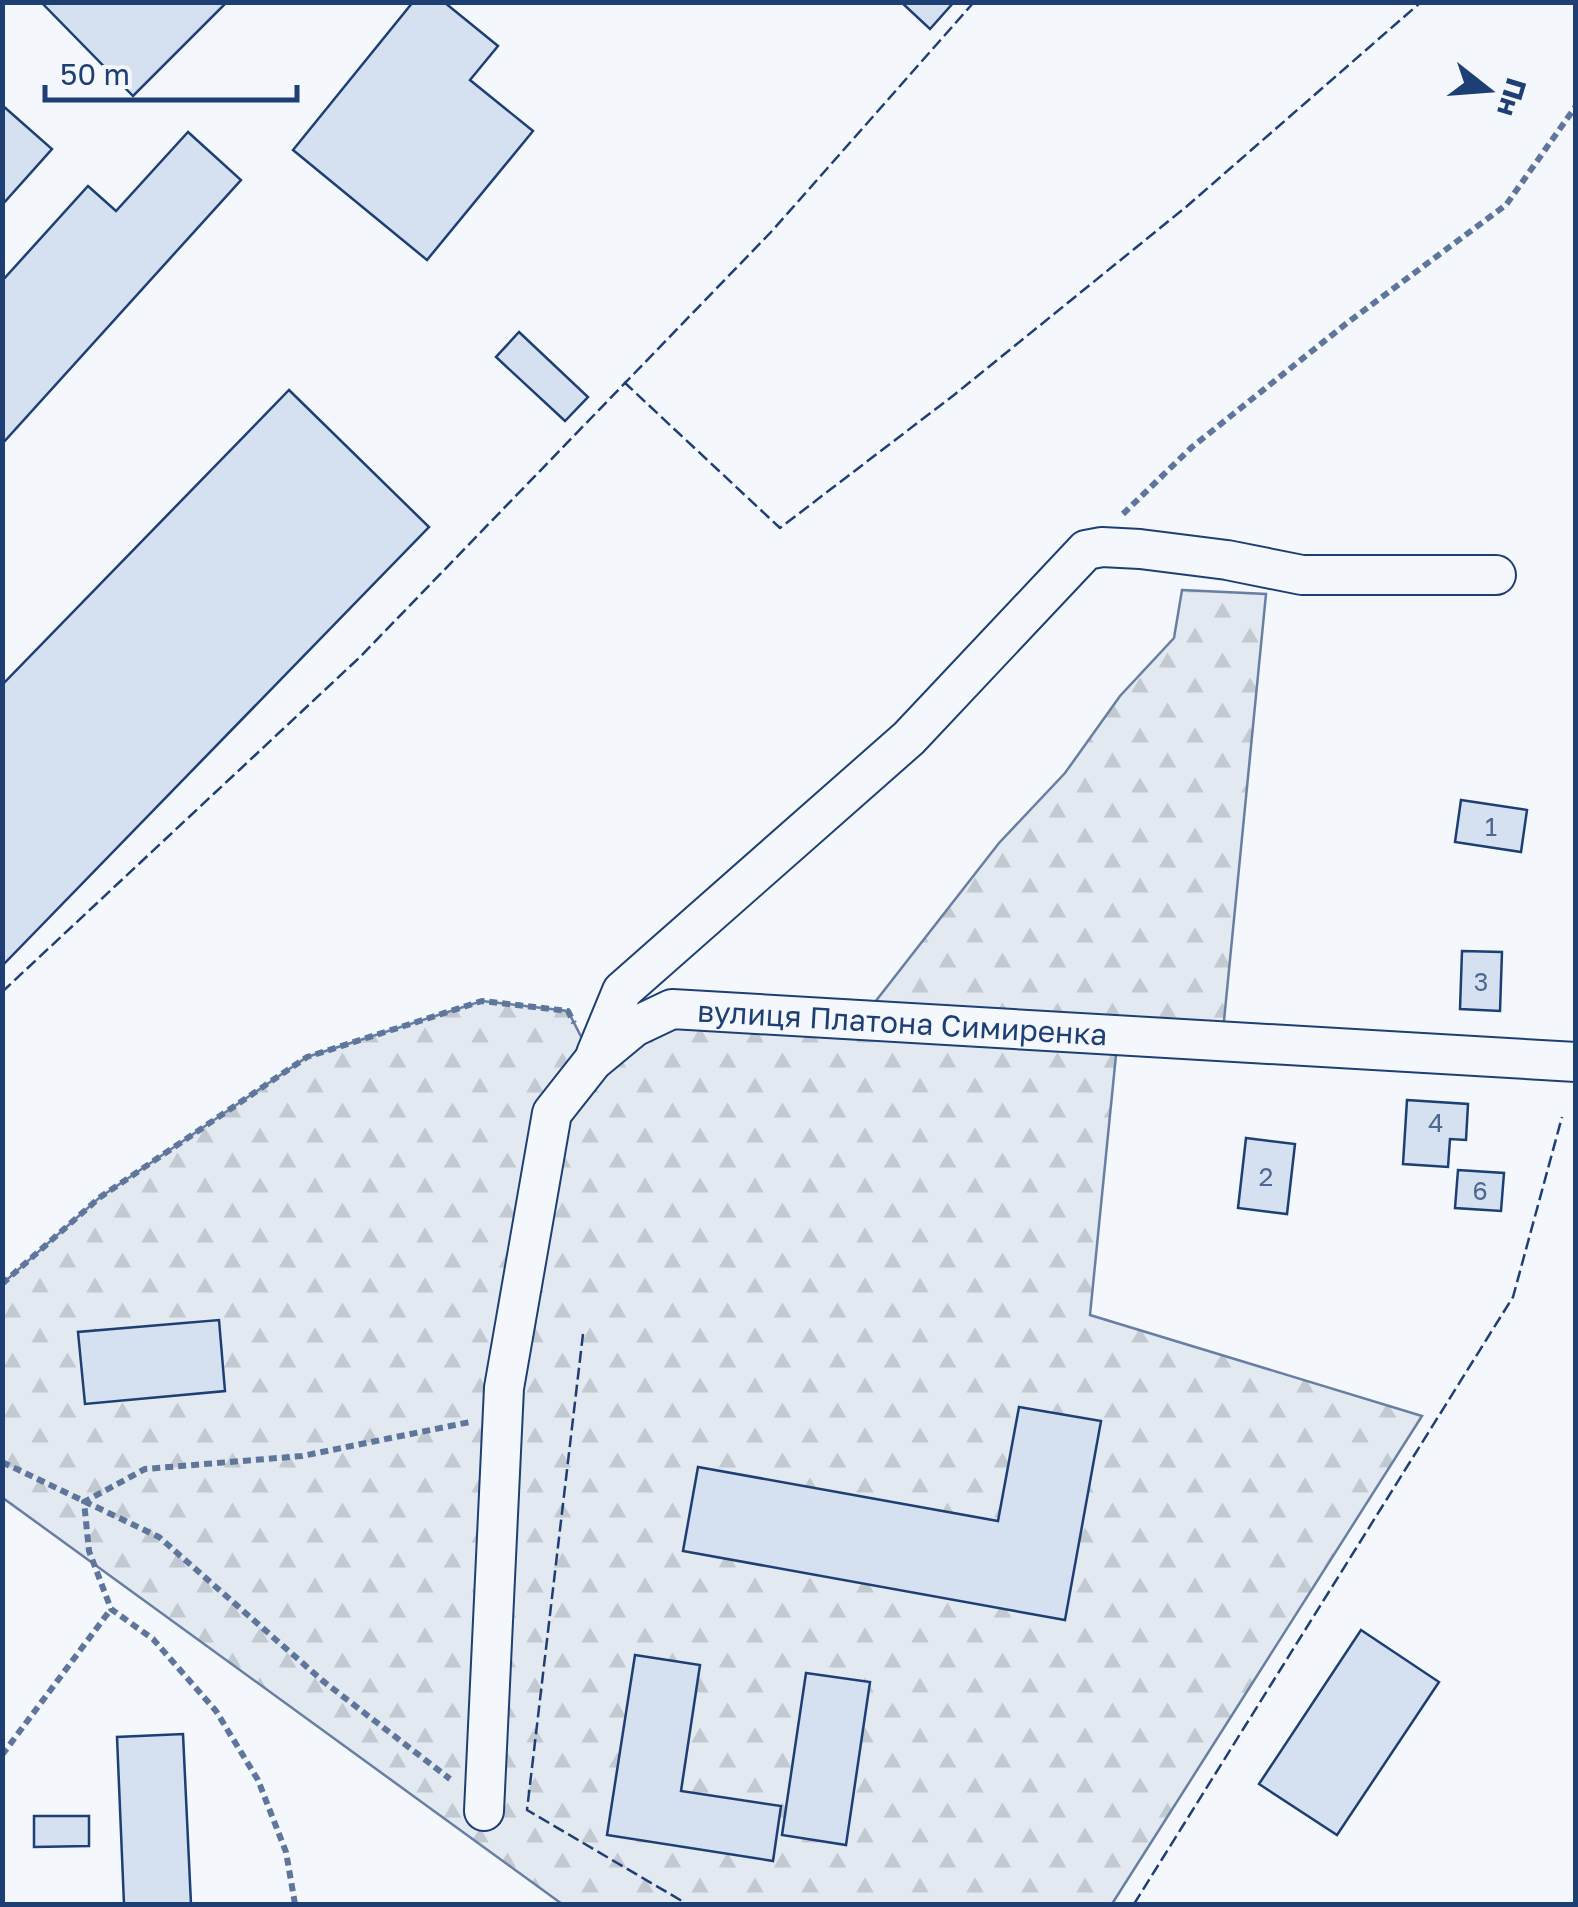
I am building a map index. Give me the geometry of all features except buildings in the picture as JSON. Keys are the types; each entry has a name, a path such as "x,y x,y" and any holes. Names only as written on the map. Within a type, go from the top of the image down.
{"street":[{"path":"593,1061 622,991 910,738 1086,550 1102,546 1140,549 1302,575 1496,574"},
{"name":"вулиця Платона Симиренка","path":"484,1811 504,1388 552,1113 593,1061 634,1026 672,1008 1576,1062"}],"path":[{"path":"1086,550 1192,447 1506,205 1576,106"},
{"path":"2,1284 100,1198 307,1057 482,1001 568,1011 593,1061"},
{"path":"84,1502 145,1469 302,1456 503,1415"},
{"path":"2,1462 159,1537 323,1681 428,1760 484,1811"},
{"path":"84,1502 89,1551 111,1609 153,1639 216,1711 233,1738 258,1780 286,1852 295,1904"},
{"path":"2,1755 111,1609"}],"green space":[{"path":"1182,590 1266,594 1222,1041 1118,1035 1090,1315 1422,1416 1112,1904 562,1904 3,1498 2,1284 99,1198 307,1057 482,1001 568,1011 593,1060 634,1027 861,1020 999,843 1065,773 1120,696 1174,638"}],"fence":[{"path":"2,992 360,657 772,231 974,2"},
{"path":"624,382 780,528 954,395 1186,207 1421,2"},
{"path":"1134,1904 1513,1297 1562,1117"},
{"path":"583,1334 527,1810 687,1904"}]}
